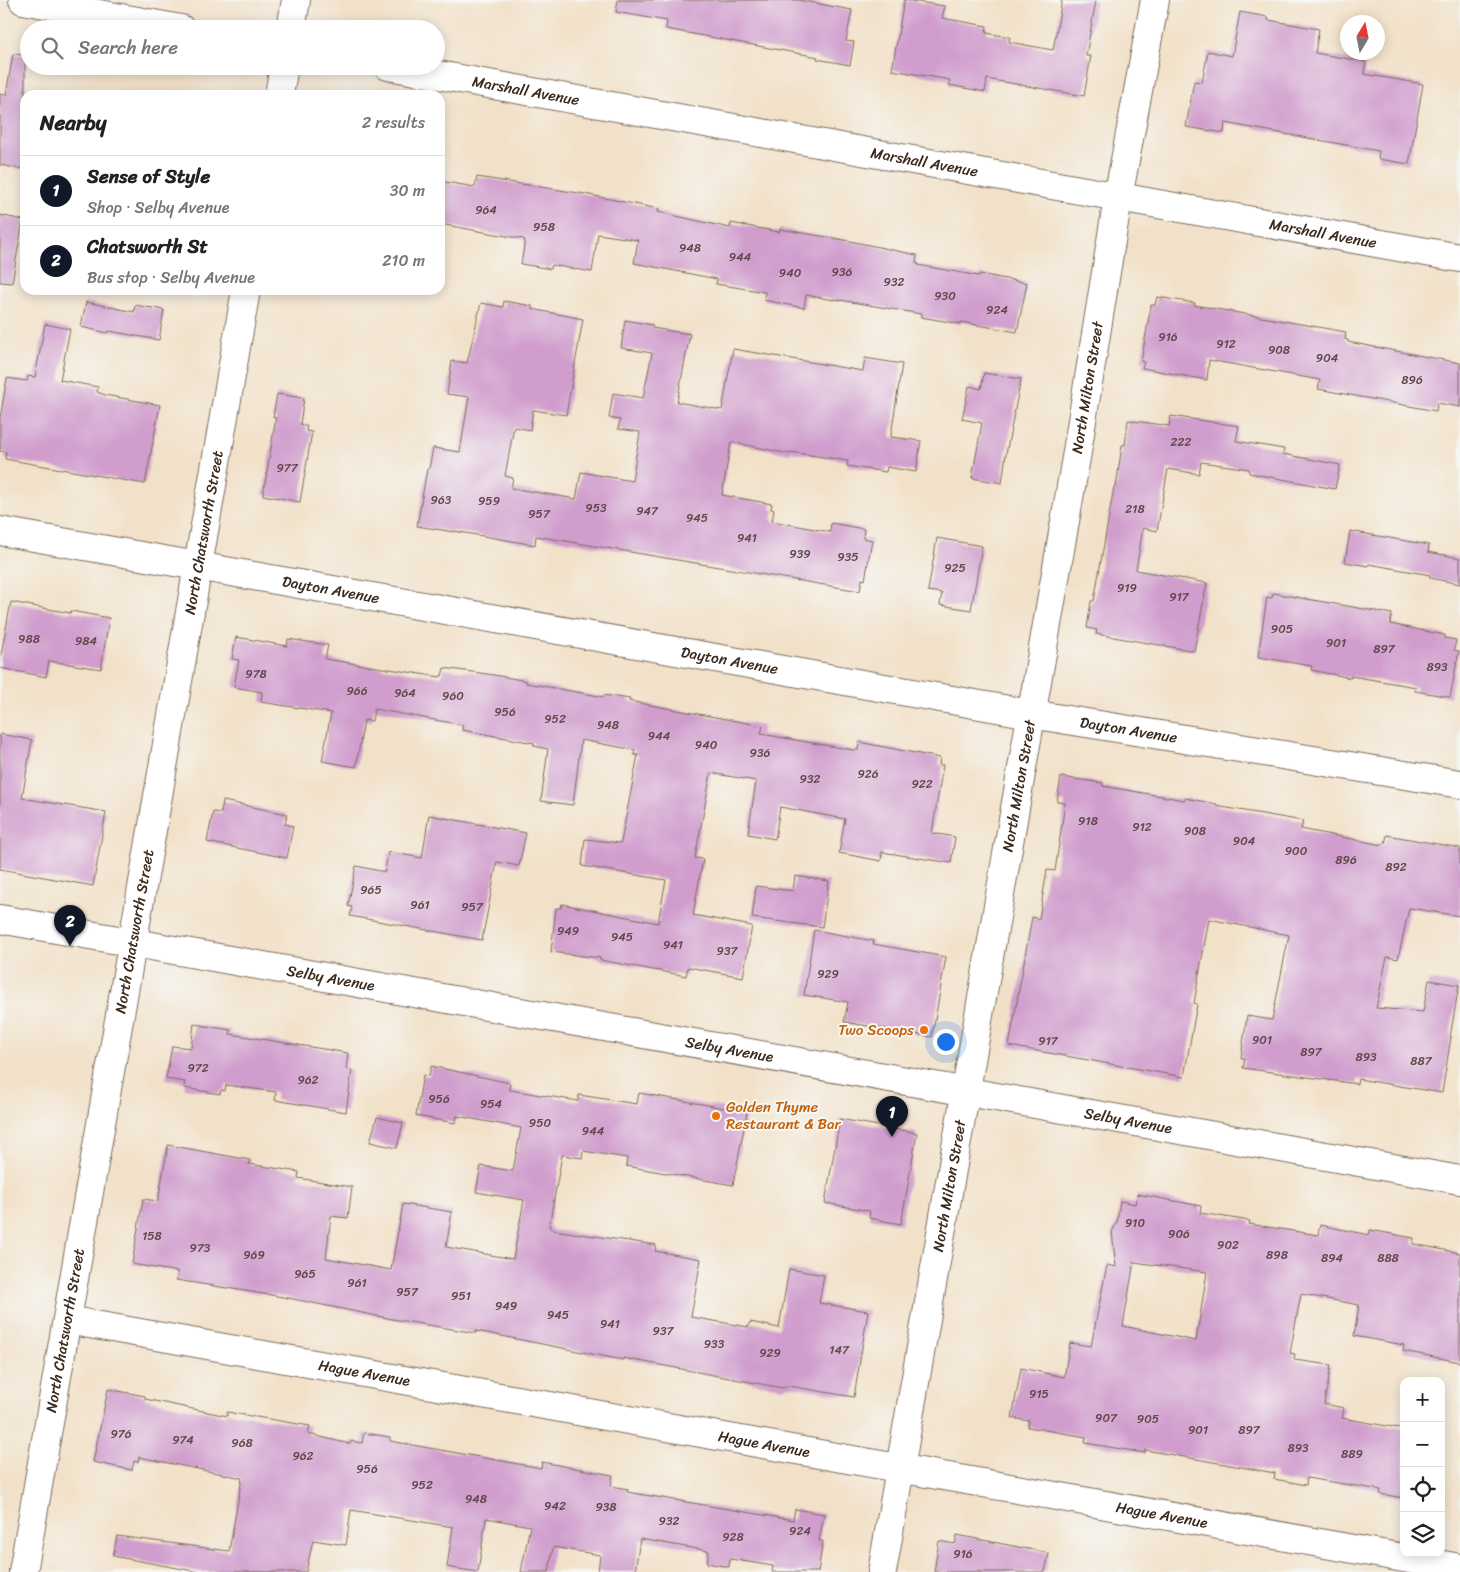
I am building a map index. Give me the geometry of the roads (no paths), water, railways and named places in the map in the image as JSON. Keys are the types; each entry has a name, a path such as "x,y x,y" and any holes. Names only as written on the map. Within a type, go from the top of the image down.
{"street":[{"path":"23,0 132,20"},
{"path":"293,20 296,0"},
{"name":"North Milton Street","path":"882,1572 1076,458 1118,198 1155,0"},
{"path":"280,90 282,75"},
{"name":"Marshall Avenue","path":"438,75 1460,258"},
{"name":"North Chatsworth Street","path":"23,1572 245,295"},
{"name":"Dayton Avenue","path":"0,531 1031,714 1460,784"},
{"name":"Selby Avenue","path":"0,919 1460,1180"},
{"name":"Hague Avenue","path":"67,1320 1460,1568"}],"place":[{"name":"Chatsworth St","path":"70,946"},
{"name":"Two Scoops","path":"924,1030"},
{"name":"Golden Thyme Restaurant & Bar","path":"716,1116"},
{"name":"Sense of Style","path":"892,1137"}]}
